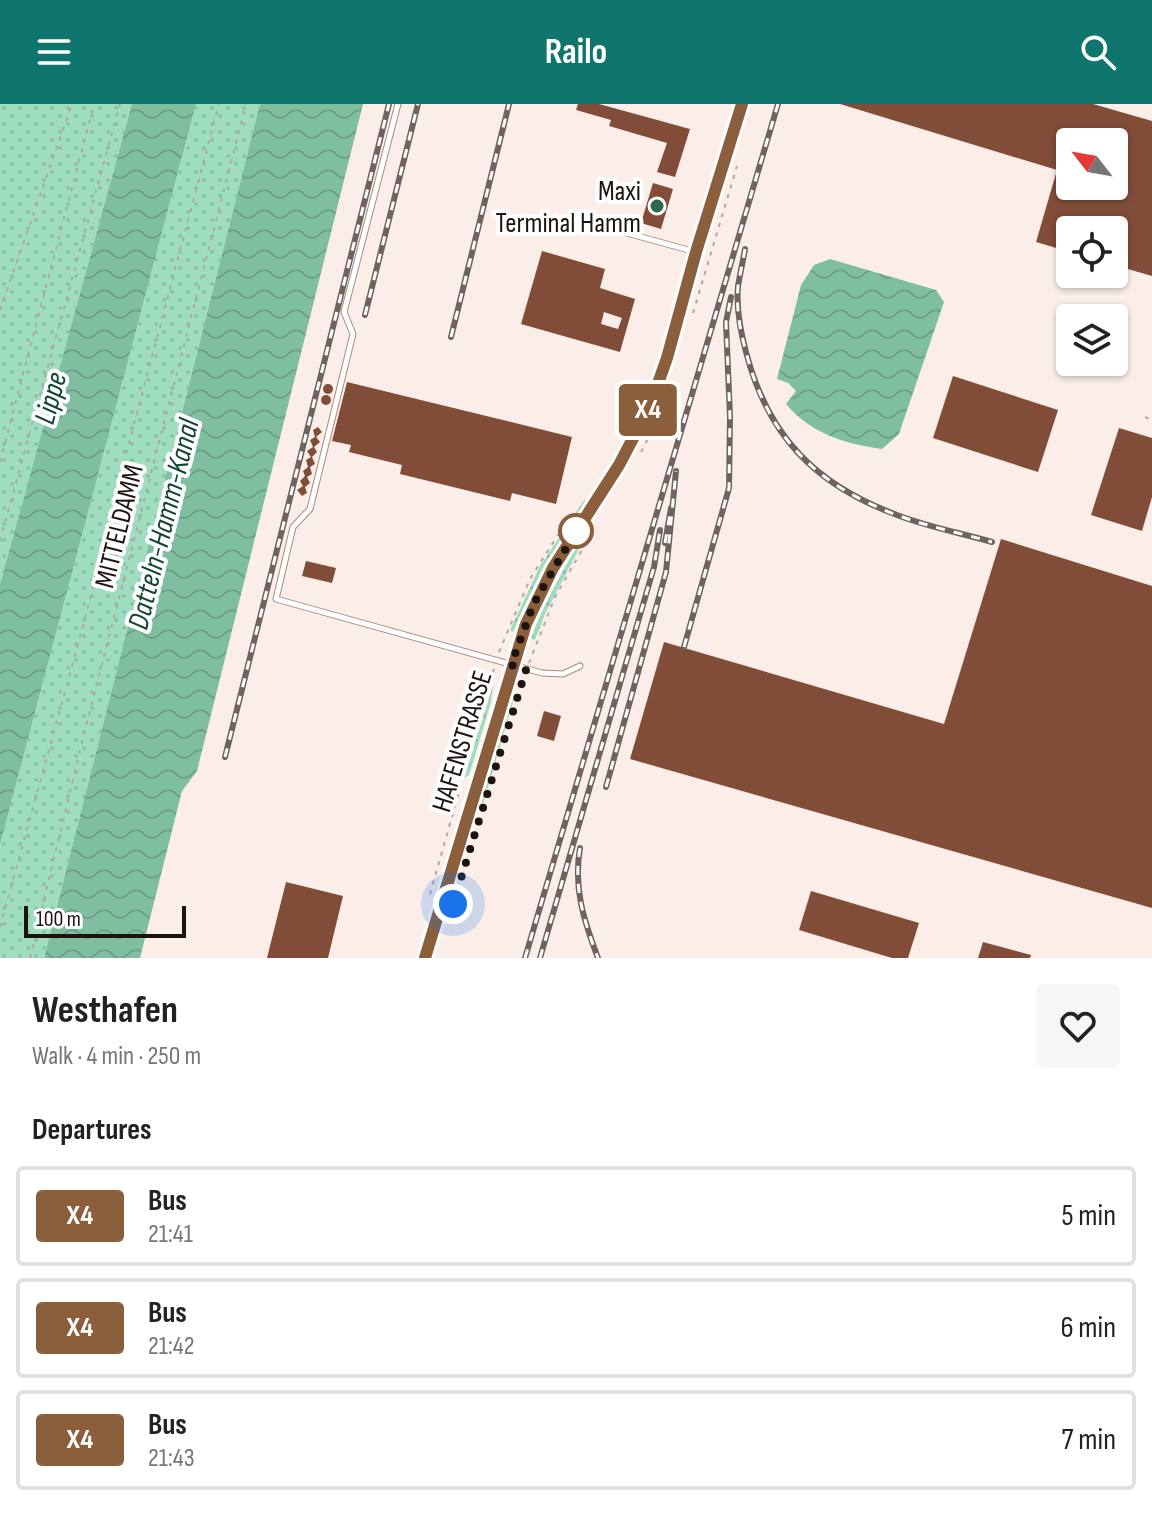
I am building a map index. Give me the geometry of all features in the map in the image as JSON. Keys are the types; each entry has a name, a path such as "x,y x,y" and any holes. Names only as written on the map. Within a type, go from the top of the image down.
{"street":[{"name":"HAFENSTRASSE","path":"425,958 511,665 526,624 544,584 619,465 650,406 742,104"}],"lane":[{"path":"398,104 344,312 353,334 314,494 310,509 293,527 276,599 526,670 563,674 580,666"},
{"path":"605,227 696,252"}],"path":[{"path":"0,310 72,104"},
{"path":"0,462 94,104"},
{"path":"0,541 120,104"},
{"path":"0,927 82,630 131,432 219,104"},
{"name":"MITTELDAMM","path":"30,958 83,738 246,104"},
{"path":"691,322 738,160"},
{"path":"639,456 659,417"},
{"path":"1145,417 1152,420"},
{"path":"526,670 555,597 600,519"}],"shaded area":[{"path":"0,104 132,104 0,584"},
{"path":"196,104 260,104 44,958 0,958 0,845"},
{"path":"585,499 585,506 543,568 513,632 510,630 540,566"},
{"path":"577,545 580,547 535,640 531,639 541,611"},
{"path":"493,685 491,702 469,775 464,778"},
{"path":"514,692 515,695 483,804 480,799"}],"water":[{"path":"132,104 196,104 0,845 0,584"},
{"name":"Datteln-Hamm-Kanal","path":"260,104 363,104 197,771 182,791 140,958 44,958"},
{"path":"830,259 936,290 944,302 899,434 882,449 829,436 806,423 786,404 796,391 788,383 777,379 801,285 814,265"}],"building":[{"path":"578,104 599,104 690,129 675,177 657,172 667,143 609,126 611,120 576,110"},
{"path":"840,104 1093,104 1152,121 1152,276 1128,269 1128,216 1056,216 1056,248 1036,242 1056,173 1056,200 1128,200 1128,128 1056,128 1056,170"},
{"name":"Maxi Terminal Hamm","path":"653,183 673,189 661,229 641,223"},
{"path":"542,251 605,269 600,288 635,299 620,352 521,324","holes":["604,312 622,318 618,329 601,324"]},
{"path":"953,376 1058,410 1038,472 933,438"},
{"path":"347,382 572,437 556,504 512,493 510,501 400,474 402,465 349,452 351,445 332,441"},
{"path":"328,384 333,389 328,394 323,389"},
{"path":"326,395 331,400 326,405 321,400"},
{"path":"318,427 322,432 316,437 320,442 314,447 317,452 312,457 315,464 310,467 312,474 307,477 310,483 305,487 307,493 302,496 297,490 303,486 300,481 308,467 306,460 311,457 307,451 313,447 310,440 315,437 313,430"},
{"path":"1119,428 1152,438 1152,497 1142,531 1091,515"},
{"path":"1001,539 1152,586 1152,908 630,759 664,642 944,724"},
{"path":"306,561 336,568 332,583 302,576"},
{"path":"544,711 561,716 554,741 537,736"},
{"path":"286,882 343,896 328,958 267,958"},
{"path":"811,891 919,923 908,958 892,958 799,930"},
{"path":"983,942 1031,955 1030,958 978,958"}],"railway":[{"path":"225,757 389,104"},
{"path":"365,315 418,104"},
{"path":"451,337 509,104"},
{"path":"525,958 778,104"},
{"path":"745,249 738,303 746,352 767,409 799,454 819,473 868,503 921,523 992,542"},
{"path":"684,647 729,488 726,322 731,297"},
{"path":"606,787 666,572 676,471"},
{"path":"665,543 671,508"},
{"path":"540,958 654,567 660,530"},
{"path":"580,848 578,877 581,904 598,958"}],"bus line":[{"name":"X4","path":"425,958 511,665 526,624 553,568 619,465 650,406 742,104"}],"place":[{"name":"Maxi Terminal Hamm","path":"657,206"}],"route":[{"path":"453,904 526,670 511,665 534,603 576,531"}],"water label":[{"name":"Lippe","path":"50,398"}]}
